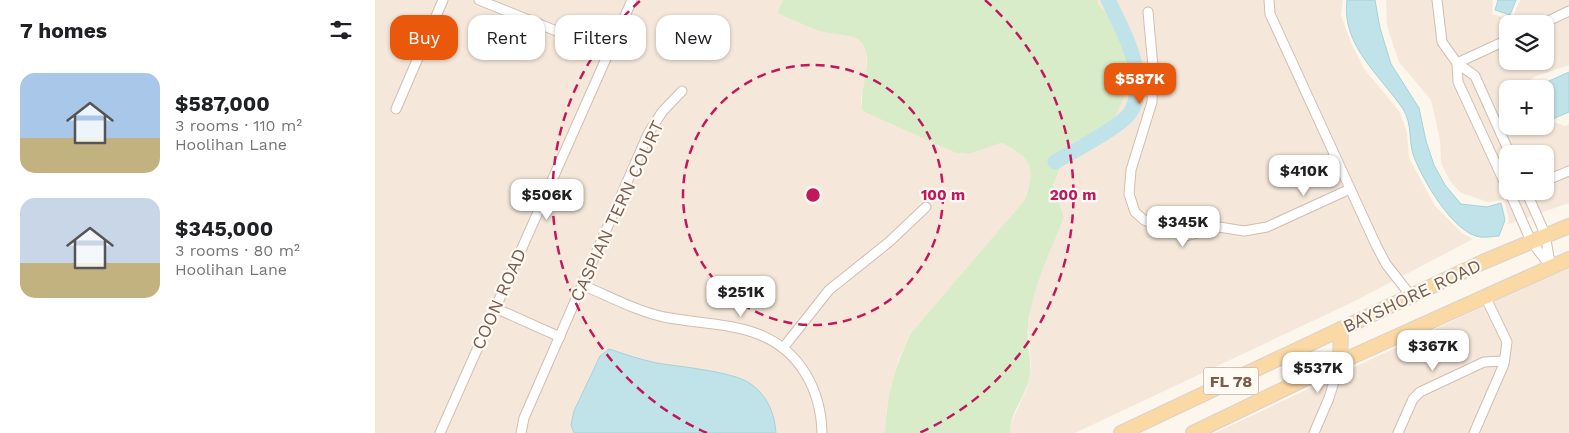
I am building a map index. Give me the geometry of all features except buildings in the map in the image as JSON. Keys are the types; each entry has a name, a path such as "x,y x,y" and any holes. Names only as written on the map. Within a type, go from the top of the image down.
{"main road":[{"name":"BAYSHORE ROAD","path":"1121,433 1545,234 1569,226"},
{"name":"BAYSHORE ROAD","path":"1193,433 1341,362 1569,259"},
{"path":"1341,329 1341,362"}],"street":[{"path":"396,108 443,0"},
{"path":"479,0 555,30"},
{"name":"COON ROAD","path":"625,15 632,0"},
{"path":"1269,0 1270,14 1350,189 1386,264 1411,296"},
{"path":"1437,0 1442,42 1457,63 1475,76 1506,145"},
{"path":"1554,18 1569,11"},
{"path":"1147,12 1153,67 1152,102 1130,177 1129,194 1135,212 1144,220 1186,236 1219,227 1244,231 1267,227 1350,189"},
{"path":"1457,63 1499,44"},
{"name":"COON ROAD","path":"440,433 605,60"},
{"path":"1457,63 1459,82 1499,170"},
{"name":"CASPIAN TERN COURT","path":"521,433 524,418 648,134 656,120 682,91"},
{"path":"1554,177 1569,171"},
{"path":"1513,200 1531,241 1550,266"},
{"path":"1530,200 1545,234 1550,266"},
{"path":"783,348 819,300 834,285 889,242 926,207"},
{"path":"582,285 663,317 750,332 783,348 809,378 820,407 822,433"},
{"path":"1474,433 1504,360 1507,342 1485,296"},
{"path":"495,308 560,336"},
{"path":"1398,433 1413,399 1420,392 1484,362 1504,360"},
{"path":"1314,433 1329,398 1341,362"}],"shaded area":[{"path":"375,0 783,0 777,13 852,36 862,42 866,49 867,71 861,99 862,110 956,153 969,154 1001,143 1019,152 1028,161 1032,171 1031,181 1024,201 911,333 899,358 892,383 886,412 885,433 776,433 775,423 731,376 600,356 571,425 574,433 375,433"},
{"path":"1097,0 1343,0 1341,15 1351,43 1364,69 1400,112 1407,133 1409,158 1435,206 1463,234 1473,239 1353,302 1075,433 1010,433 1010,425 1027,388 1031,366 1028,327 1033,290 1064,217 1053,185 1070,144 1105,126 1128,60 1114,19 1098,6"},
{"path":"1386,0 1493,0 1492,14 1499,16 1499,70 1554,70 1554,15 1514,15 1520,0 1569,0 1569,65 1534,77 1531,80 1499,80 1499,135 1554,135 1554,122 1565,126 1569,124 1569,203 1508,224 1509,219 1504,200 1488,202 1461,193 1450,181 1441,163 1440,140 1431,100 1399,62 1387,26"},
{"path":"1569,266 1569,433 1215,433 1499,299"}],"green space":[{"path":"783,0 1097,0 1120,30 1124,42 1127,70 1124,97 1119,109 1113,119 1104,127 1070,144 1053,185 1064,217 1042,270 1033,298 1028,326 1029,379 1012,419 1010,433 885,433 887,407 892,382 900,357 911,333 1024,201 1030,180 1031,172 1029,165 1019,153 1001,143 969,154 956,153 862,110 867,60 863,44 853,37 824,32 777,13"}],"water":[{"path":"1347,0 1375,0 1380,28 1391,64 1419,108 1426,141 1434,165 1445,185 1461,204 1487,207 1501,203 1505,220 1499,236 1480,237 1470,233 1460,226 1440,204 1424,179 1414,157 1408,121 1403,109 1364,59 1356,45 1350,31 1347,16"},
{"path":"1498,0 1516,0 1510,15 1495,10"},
{"path":"1569,72 1569,112 1554,118 1554,80 1551,80"},
{"path":"609,349 651,362 732,376 751,384 766,399 772,412 776,433 574,433 571,425 574,411 600,356"}],"waterway":[{"path":"1055,162 1125,119 1136,100 1138,86 1132,55 1121,26 1108,0"}]}
